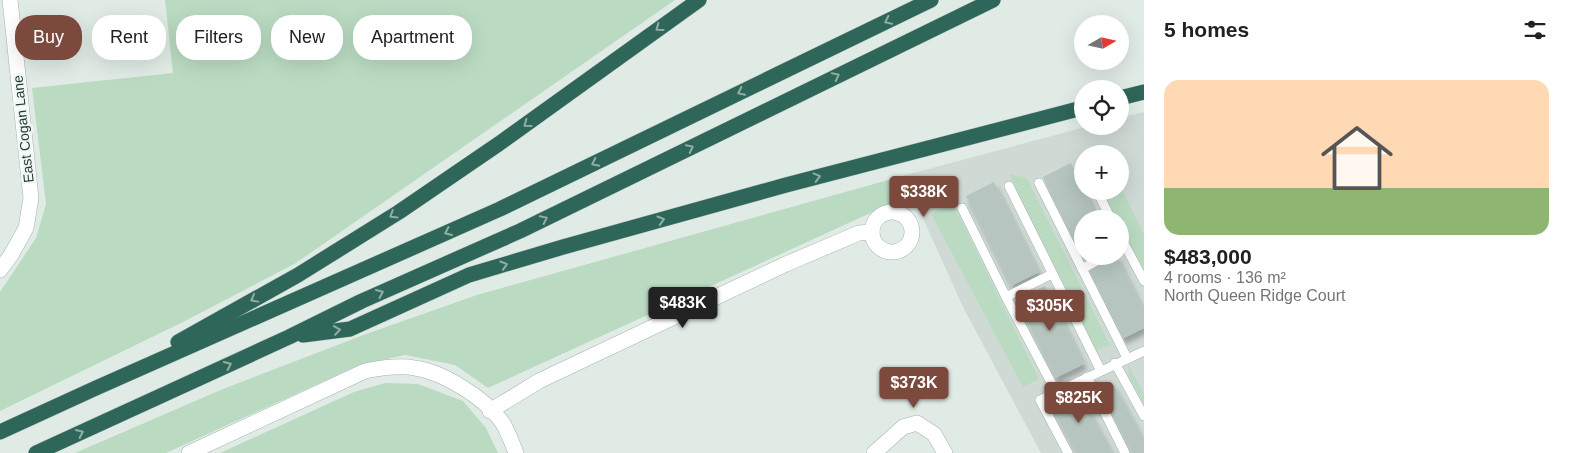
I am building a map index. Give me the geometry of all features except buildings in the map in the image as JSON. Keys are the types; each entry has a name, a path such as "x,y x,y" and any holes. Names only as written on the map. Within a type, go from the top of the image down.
{"highway":[{"path":"96,388 298,275 399,212 500,143 699,0"},
{"path":"0,432 500,209 932,0"},
{"path":"36,453 289,337 362,301 520,231 993,0"},
{"path":"1129,96 1144,92"},
{"path":"289,337 350,328 469,275 563,247 786,185 1074,110"}],"street":[{"name":"East Cogan Lane","path":"0,270 6,252 26,228 31,198 10,0"},
{"path":"490,411 539,382 786,264 858,233 872,232"},
{"path":"189,453 365,371 379,368 414,368 444,377 474,394 502,422 516,453"},
{"path":"874,453 903,427 917,423 934,434 945,453"}],"lane":[{"path":"1039,183 1127,358"},
{"path":"1009,186 1100,371"},
{"path":"962,208 1056,392"},
{"path":"1129,257 1144,281"},
{"path":"1082,269 1089,265"},
{"path":"1006,297 1052,274"},
{"path":"1068,453 1040,400 1144,351"},
{"path":"1116,363 1144,416"},
{"path":"1087,377 1125,453"}],"shaded area":[{"path":"1144,112 1144,453 1041,453 963,307 912,194 906,175 1074,130 1074,135 1129,135 1129,116"}],"green space":[{"path":"165,0 675,0 296,263 183,322 0,411 0,292 36,238 46,204 32,88 173,73"},
{"path":"1009,174 1027,178 1110,345 1095,351"},
{"path":"906,175 912,194 488,388 455,365 405,355 359,365 166,453 75,453 223,389 366,334 477,295"},
{"path":"1106,200 1127,200 1144,234 1144,276 1129,246 1129,210 1110,210"},
{"path":"953,203 1039,379 1023,387 931,214"},
{"path":"1128,364 1144,394 1144,404 1129,376"},
{"path":"385,383 418,384 463,401 486,428 498,453 220,453 354,392"}]}
